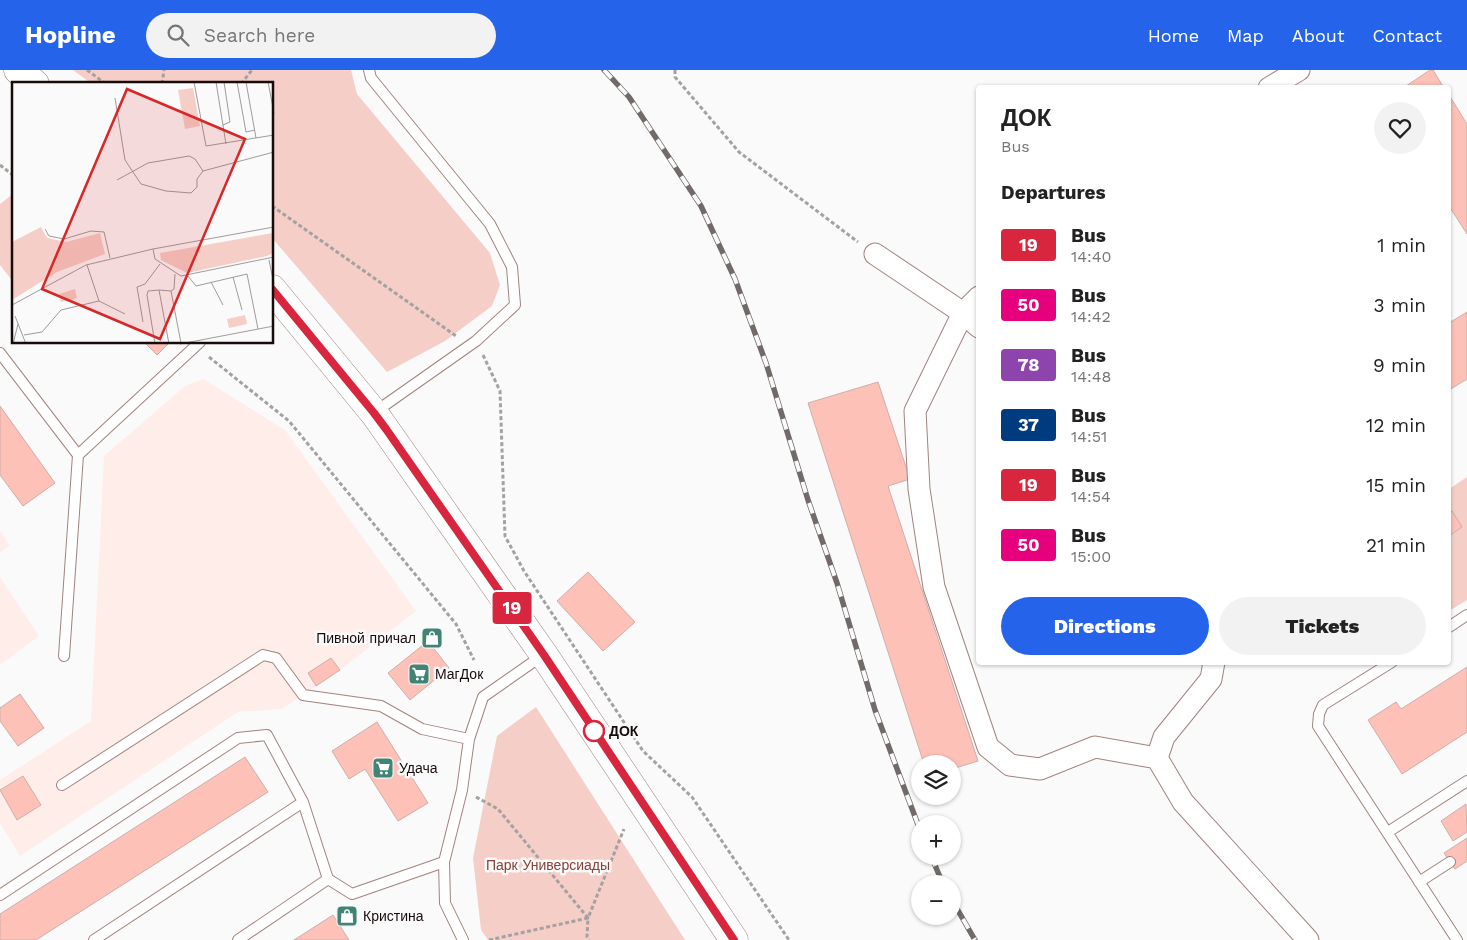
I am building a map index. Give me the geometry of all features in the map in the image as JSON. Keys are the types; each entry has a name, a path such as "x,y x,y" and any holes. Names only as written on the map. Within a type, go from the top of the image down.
{"highway":[{"path":"18,70 33,82"},
{"path":"274,291 374,413 544,655 734,940"}],"street":[{"path":"1274,85 1299,70"},
{"path":"875,254 971,320"},
{"path":"976,306 971,320 915,411 919,489 934,586 988,747 1010,765 1040,769 1095,747 1157,758"},
{"path":"1213,665 1211,679 1164,737 1157,758 1183,802 1308,940"}],"lane":[{"path":"369,70 371,78 490,224 512,267 515,304 476,341 374,413"},
{"path":"78,455 198,344"},
{"path":"0,354 78,455 64,656"},
{"path":"1451,625 1467,615"},
{"path":"62,785 263,655 276,658 303,695 381,706 422,729 468,740"},
{"path":"463,940 445,903 444,862 462,790 468,740 483,697 544,655"},
{"path":"1387,665 1323,705 1319,714 1318,726 1457,940"},
{"path":"0,895 238,738 267,735 303,802 328,879 352,894 444,862"},
{"path":"1388,832 1467,781"},
{"path":"94,940 303,802"},
{"path":"1419,882 1450,862"},
{"path":"238,940 328,879"}],"path":[{"path":"87,70 103,82"},
{"path":"243,82 252,70"},
{"path":"675,70 675,77 739,152 875,254"},
{"path":"0,165 12,174"},
{"path":"274,207 457,337 476,341 500,390 505,536 524,571 643,751 692,797 789,940"},
{"path":"198,344 289,421 456,624 474,660"},
{"path":"462,790 498,809 588,918"},
{"path":"589,940 587,937 588,918 624,829"},
{"path":"489,940 588,918"}],"shaded area":[{"path":"203,379 285,430 416,611 340,670 282,709 238,712 20,856 0,823 0,780 91,721 104,456 185,386"},
{"path":"0,531 10,545 0,553"},
{"path":"0,577 39,636 0,665"}],"green space":[{"path":"73,70 351,70 357,94 490,253 500,285 492,306 445,341 387,372 274,240 274,82 89,82"},
{"path":"12,195 12,280 0,265 0,204"},
{"path":"1467,477 1467,600 1451,610 1451,488"},
{"name":"Парк Универсиады","path":"536,707 685,940 488,940 481,930 473,858 497,736"}],"building":[{"path":"1430,70 1433,70 1442,85 1408,85"},
{"path":"1451,98 1467,124 1467,234 1451,209"},
{"path":"1467,312 1467,379 1451,389 1451,322"},
{"path":"146,344 168,344 157,355"},
{"path":"878,382 910,479 888,486 978,761 961,766 961,755 921,755 808,403"},
{"path":"0,406 55,483 23,506 0,475"},
{"path":"1451,512 1462,527 1451,535"},
{"path":"588,572 635,622 603,651 557,601"},
{"path":"428,641 449,668 410,700 388,673"},
{"path":"331,658 340,670 316,686 308,673"},
{"path":"1467,667 1467,732 1402,774 1368,720 1396,702 1401,709"},
{"path":"20,694 44,728 18,746 0,721 0,708"},
{"path":"377,722 428,803 398,821 365,769 349,779 332,751"},
{"path":"245,757 268,792 36,940 0,940 0,914"},
{"path":"23,776 41,805 17,820 0,790"},
{"path":"1466,804 1467,832 1453,841 1441,821"},
{"path":"1467,838 1467,861 1455,869 1444,853"},
{"path":"333,915 349,940 294,940"}],"railway":[{"path":"604,70 629,97 701,206 735,279 766,363 808,500 837,583 875,710 914,815"},
{"path":"935,865 939,875"},
{"path":"961,916 975,940"}],"bus line":[{"name":"19","path":"274,291 386,429 544,655 734,940"}],"place":[{"name":"Пивной причал","path":"432,638"},
{"name":"МагДок","path":"419,674"},
{"name":"ДОК","path":"594,731"},
{"name":"Удача","path":"383,768"},
{"name":"Кристина","path":"347,916"}]}
